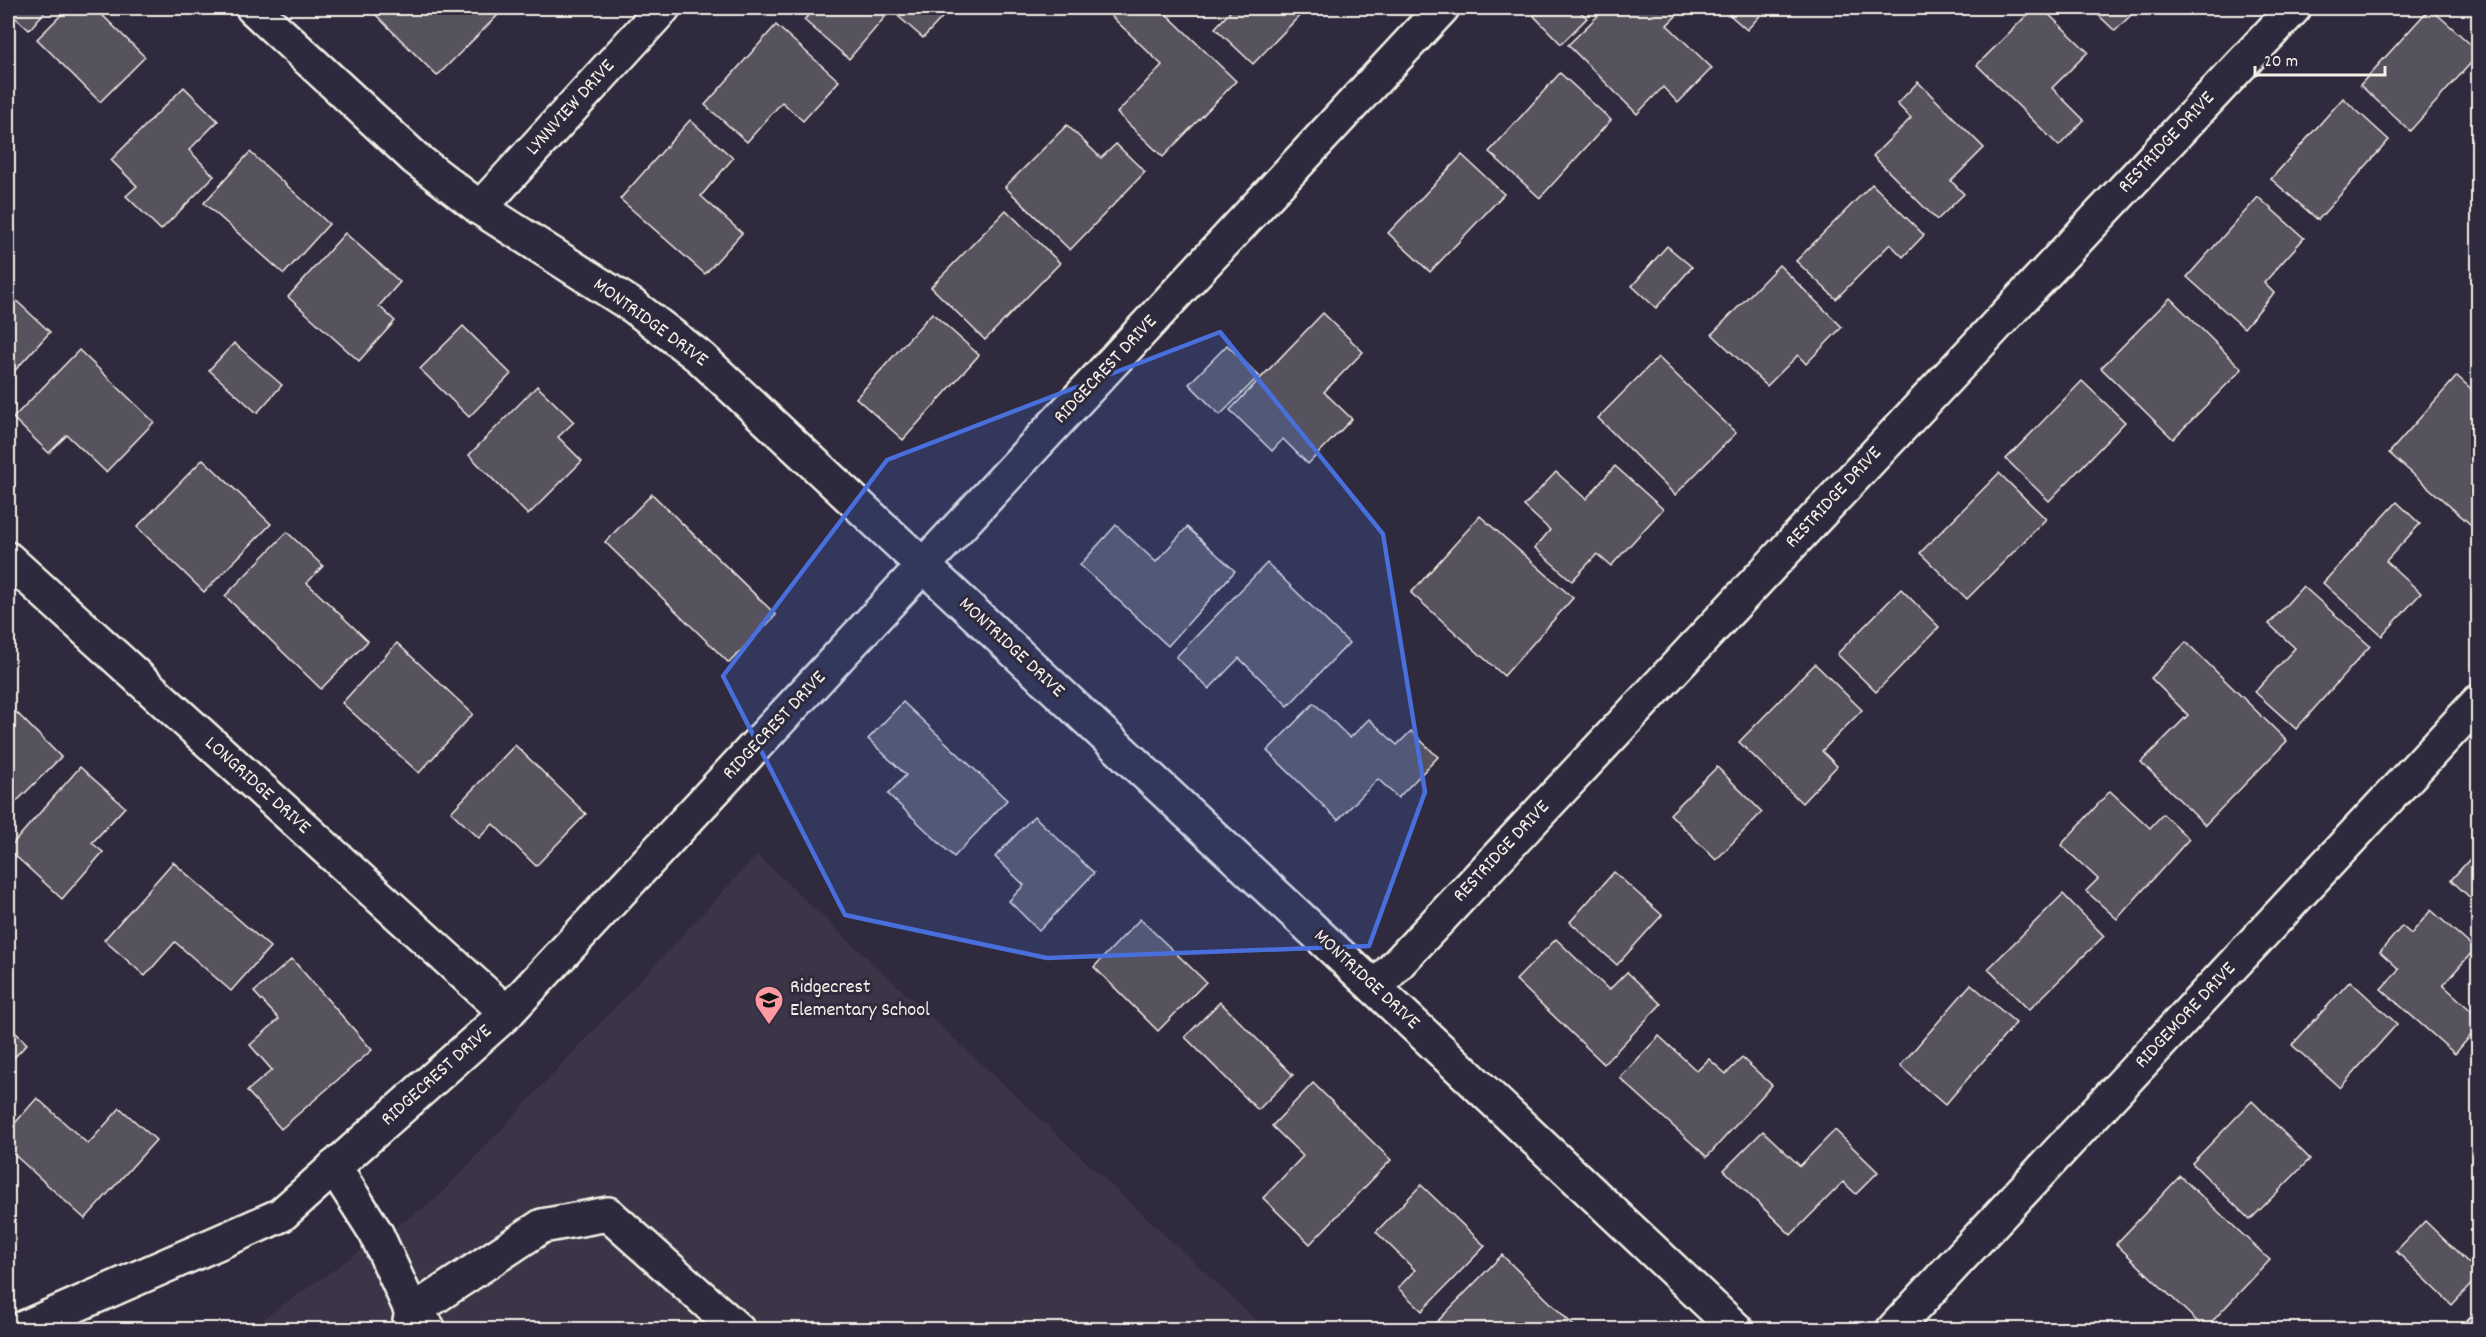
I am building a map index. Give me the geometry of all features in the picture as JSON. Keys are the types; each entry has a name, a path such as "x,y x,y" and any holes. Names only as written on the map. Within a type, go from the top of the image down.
{"street":[{"name":"MONTRIDGE DRIVE","path":"253,8 416,159 480,208 633,306 700,358 1737,1329"},
{"name":"LYNNVIEW DRIVE","path":"480,208 663,8"},
{"name":"RIDGECREST DRIVE","path":"18,1329 281,1215 507,1013 1442,8"},
{"name":"RESTRIDGE DRIVE","path":"1375,988 2294,8"},
{"name":"LONGRIDGE DRIVE","path":"8,559 507,1013"},
{"name":"RIDGEMORE DRIVE","path":"1893,1329 2478,702"},
{"path":"334,1167 376,1233 417,1324 542,1226 608,1214 738,1329"},
{"path":"8,1322 18,1329"}],"highlighted area":[{"path":"1220,332 1383,534 1425,792 1369,946 1047,958 845,915 723,676 887,460"}],"shaded area":[{"name":"Ridgecrest Elementary School","path":"757,855 1266,1329 247,1330 437,1198"}],"building":[{"path":"8,8 48,8 29,30 8,11"},
{"path":"68,8 95,8 145,57 100,102 37,39"},
{"path":"369,8 505,8 437,76"},
{"path":"815,8 951,8 923,38 891,10 849,59 804,20"},
{"path":"1115,8 1160,8 1236,81 1163,157 1117,113 1162,65 1109,14"},
{"path":"1226,8 1307,8 1253,64 1215,28 1230,12"},
{"path":"1542,8 1576,8 1587,18 1561,44 1534,16"},
{"path":"1606,8 1684,8 1667,25 1712,68 1678,103 1663,87 1637,114 1568,45"},
{"path":"1722,8 1767,8 1747,30"},
{"path":"2034,8 2042,8 2088,52 2052,88 2084,120 2059,146 1977,65"},
{"path":"2091,8 2138,8 2115,31"},
{"path":"2430,8 2478,51 2478,55 2410,131 2360,85"},
{"path":"2467,8 2478,8 2478,18"},
{"path":"776,25 839,81 803,121 782,102 747,142 705,105"},
{"path":"1560,73 1611,120 1540,198 1489,152"},
{"path":"1918,82 1984,148 1951,181 1964,194 1937,220 1873,156 1911,118 1897,104"},
{"path":"184,87 218,121 189,150 214,176 161,230 126,196 137,186 111,160"},
{"path":"2343,98 2389,140 2318,220 2271,179"},
{"path":"690,120 733,158 701,196 742,233 705,274 620,199"},
{"path":"1067,125 1101,158 1116,144 1145,172 1070,250 1005,187"},
{"path":"250,152 329,224 284,274 204,203"},
{"path":"1462,155 1504,194 1430,272 1388,233"},
{"path":"1872,184 1924,235 1903,257 1890,244 1836,299 1796,261"},
{"path":"2258,197 2304,238 2264,283 2274,293 2244,328 2187,277"},
{"path":"1006,210 1060,263 985,340 931,287"},
{"path":"345,233 400,282 379,306 395,321 359,361 288,297"},
{"path":"1667,246 1692,267 1656,308 1632,286"},
{"path":"1779,265 1842,327 1806,364 1798,355 1767,386 1712,334"},
{"path":"8,293 50,332 8,378"},
{"path":"2170,298 2242,369 2173,439 2101,368"},
{"path":"932,313 979,355 903,440 856,398"},
{"path":"1323,313 1363,352 1324,392 1352,419 1308,464 1283,439 1272,451 1230,410"},
{"path":"463,326 511,374 469,417 420,369"},
{"path":"234,343 282,385 257,413 209,370"},
{"path":"1227,345 1259,376 1220,415 1189,384"},
{"path":"79,350 154,422 106,472 67,435 49,453 13,418"},
{"path":"1658,357 1736,433 1675,495 1598,418"},
{"path":"2457,376 2478,395 2477,530 2389,453"},
{"path":"2082,381 2125,422 2049,501 2006,459"},
{"path":"537,386 574,422 558,437 582,461 528,515 469,455"},
{"path":"203,459 271,524 204,592 137,527"},
{"path":"1615,466 1663,509 1611,566 1597,554 1572,581 1535,548 1550,530 1524,506 1556,472 1586,499"},
{"path":"1999,473 2046,519 1967,599 1920,553"},
{"path":"652,494 776,615 729,663 605,542"},
{"path":"2397,502 2420,524 2386,561 2421,593 2382,636 2323,583"},
{"path":"1480,516 1573,598 1504,676 1411,593"},
{"path":"1116,525 1156,562 1187,527 1235,571 1168,646 1080,565"},
{"path":"287,532 323,566 307,583 368,641 321,689 225,596"},
{"path":"1267,563 1349,643 1288,706 1239,658 1209,689 1176,657"},
{"path":"2303,586 2370,646 2296,729 2255,692 2295,648 2269,624"},
{"path":"1901,589 1939,627 1876,692 1837,654"},
{"path":"2186,642 2287,741 2205,825 2141,762 2188,715 2151,678"},
{"path":"397,643 473,714 419,773 342,703"},
{"path":"1815,664 1862,710 1822,751 1837,766 1802,803 1739,742"},
{"path":"903,702 1007,800 954,857 888,794 906,775 868,739"},
{"path":"1314,703 1350,738 1369,719 1397,745 1411,731 1438,757 1398,798 1378,779 1338,820 1267,751"},
{"path":"8,704 61,757 15,803 8,796"},
{"path":"515,745 586,814 536,866 493,824 479,838 451,812"},
{"path":"80,767 125,807 92,843 103,852 62,899 8,849"},
{"path":"1717,767 1762,812 1716,860 1670,814"},
{"path":"2110,791 2150,828 2163,814 2189,839 2117,919 2086,891 2098,879 2061,845"},
{"path":"1034,816 1094,873 1039,931 1009,901 1024,885 995,857"},
{"path":"2478,850 2478,905 2451,880"},
{"path":"173,862 270,947 231,991 175,942 145,976 104,940"},
{"path":"1614,872 1662,915 1617,965 1570,922"},
{"path":"2063,894 2104,936 2029,1010 1988,969"},
{"path":"2431,910 2475,949 2443,985 2478,1017 2478,1027 2455,1054 2381,989 2399,969 2380,952 2402,926 2411,934"},
{"path":"1140,919 1206,982 1158,1031 1094,967"},
{"path":"1556,939 1609,990 1627,972 1661,1004 1604,1064 1516,980"},
{"path":"292,959 372,1050 281,1129 247,1091 272,1070 250,1045 279,1019 254,992"},
{"path":"2350,981 2397,1024 2340,1088 2292,1045"},
{"path":"1971,984 2016,1023 1945,1105 1900,1066"},
{"path":"1220,1002 1293,1075 1258,1110 1185,1037"},
{"path":"8,1025 27,1044 8,1064"},
{"path":"1659,1036 1697,1071 1709,1059 1726,1074 1742,1058 1772,1085 1707,1157 1620,1078"},
{"path":"1313,1083 1391,1160 1310,1244 1263,1198 1303,1156 1272,1126"},
{"path":"37,1098 88,1144 120,1108 156,1140 85,1219 8,1149 8,1131"},
{"path":"2252,1101 2310,1159 2250,1220 2192,1163"},
{"path":"1835,1130 1878,1172 1856,1194 1843,1182 1791,1235 1724,1170 1763,1131 1800,1166"},
{"path":"2180,1176 2270,1260 2205,1329 2116,1244"},
{"path":"1421,1185 1485,1246 1422,1311 1398,1288 1415,1270 1376,1232"},
{"path":"2425,1221 2478,1272 2478,1277 2452,1305 2396,1251"},
{"path":"1502,1255 1578,1330 1429,1330"},
{"path":"2478,1308 2478,1330 2458,1330"}],"place":[{"name":"Ridgecrest Elementary School","path":"769,1026"}]}
